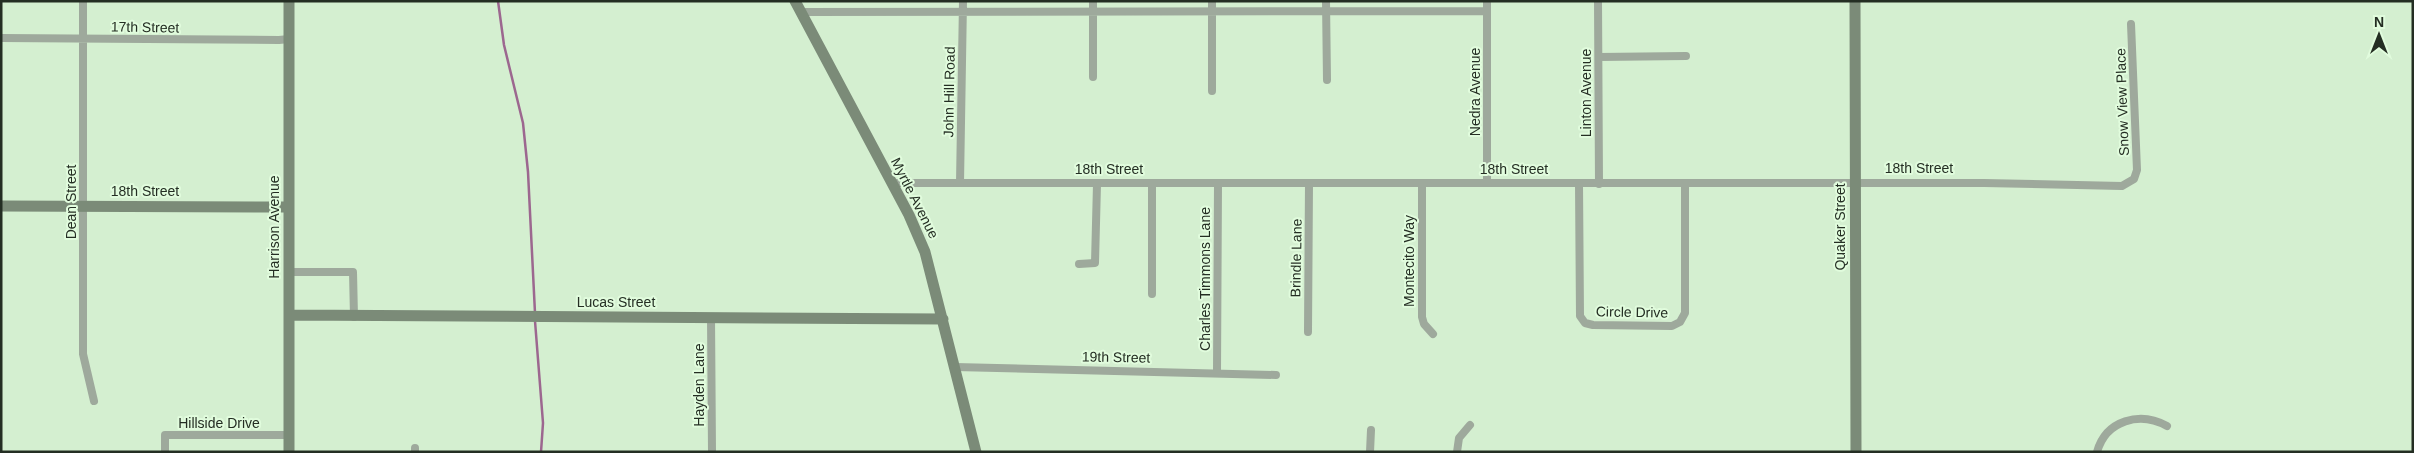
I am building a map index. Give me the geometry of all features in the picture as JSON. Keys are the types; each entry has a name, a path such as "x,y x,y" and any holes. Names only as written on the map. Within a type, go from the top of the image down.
{"street":[{"name":"Dean Street","path":"84,1 82,354 94,401"},
{"name":"Harrison Avenue","path":"289,1 289,452"},
{"name":"Myrtle Avenue","path":"795,1 909,215 925,252 976,452"},
{"name":"John Hill Road","path":"960,183 963,1"},
{"path":"1093,1 1093,77"},
{"path":"1212,1 1212,91"},
{"path":"1326,1 1327,80"},
{"name":"Nedra Avenue","path":"1487,1 1487,183"},
{"name":"Linton Avenue","path":"1598,1 1599,184"},
{"name":"Quaker Street","path":"1856,1 1856,452"},
{"path":"801,12 1487,11"},
{"name":"Snow View Place","path":"2131,24 2137,170 2134,179"},
{"name":"17th Street","path":"1,38 289,39"},
{"path":"1599,57 1686,56"},
{"name":"18th Street","path":"892,183 1984,183 2122,186 2134,179"},
{"path":"1079,264 1095,263 1097,184"},
{"path":"1152,184 1152,294"},
{"name":"Charles Timmons Lane","path":"1217,373 1218,184"},
{"name":"Brindle Lane","path":"1308,332 1309,184"},
{"name":"Montecito Way","path":"1422,184 1422,317 1424,324 1433,334"},
{"name":"Circle Drive","path":"1579,184 1580,316 1585,323 1593,325 1672,326 1680,322 1685,313 1685,184"},
{"name":"18th Street","path":"1,206 289,207"},
{"path":"289,272 353,272 354,318"},
{"name":"Lucas Street","path":"289,316 354,318 943,319"},
{"name":"Hayden Lane","path":"711,318 712,452"},
{"name":"19th Street","path":"955,367 1276,374"},
{"path":"2097,452 2110,430 2126,421 2149,419 2167,426"},
{"path":"1457,452 1459,438 1470,425"},
{"path":"1370,452 1371,430"},
{"name":"Hillside Drive","path":"165,452 165,435 289,435"}],"waterway":[{"path":"498,1 504,45 523,123 528,172 535,313"},
{"path":"535,321 543,423 541,452"}]}
